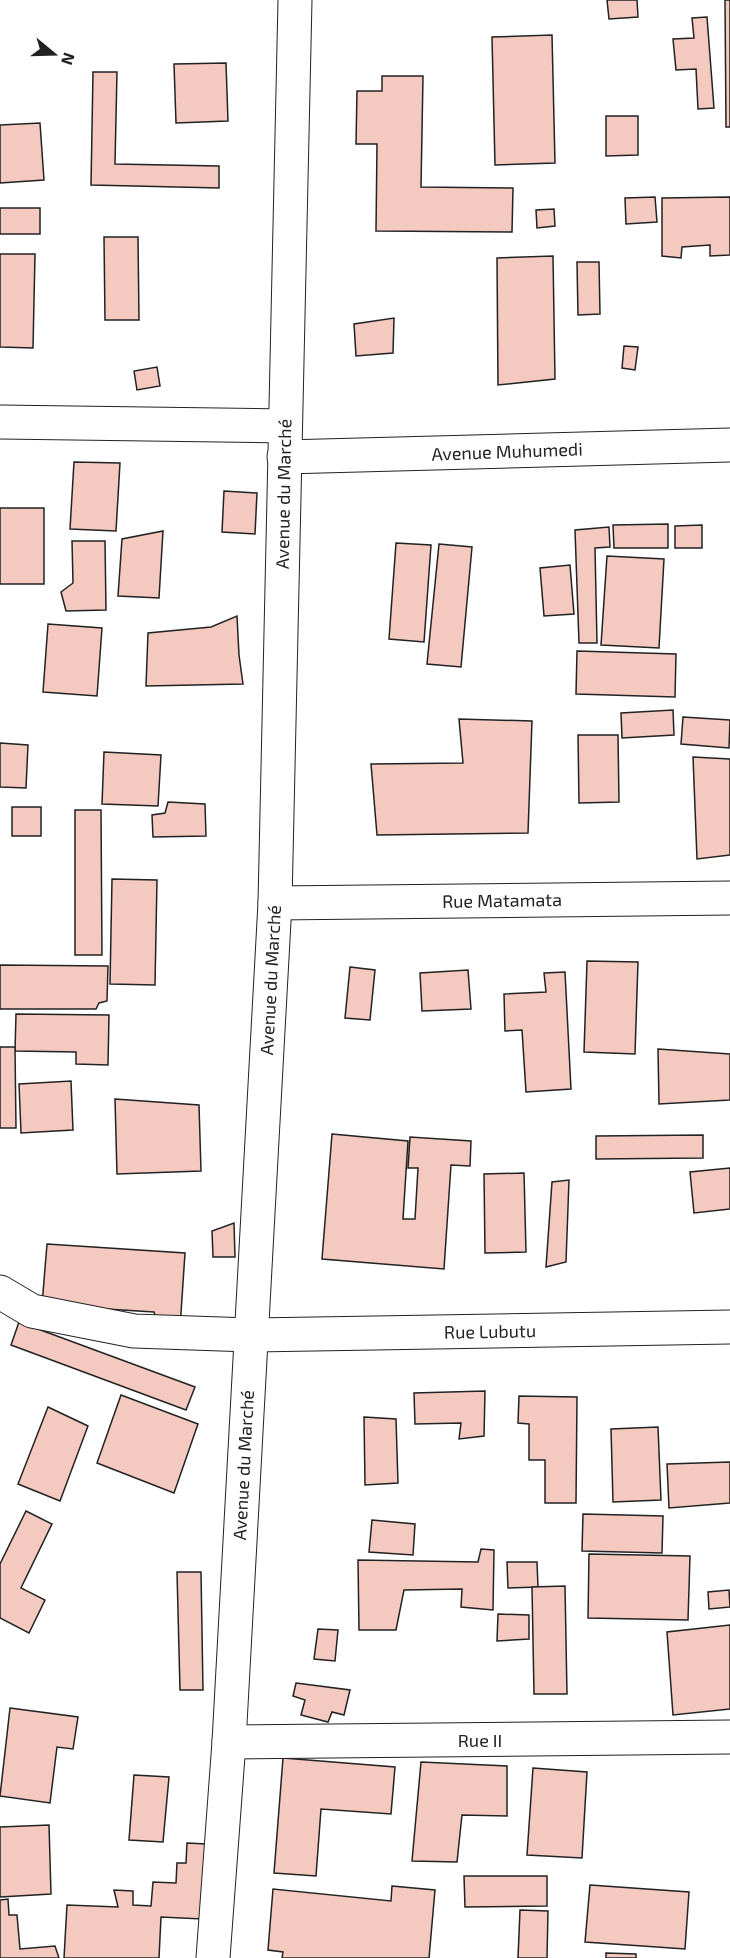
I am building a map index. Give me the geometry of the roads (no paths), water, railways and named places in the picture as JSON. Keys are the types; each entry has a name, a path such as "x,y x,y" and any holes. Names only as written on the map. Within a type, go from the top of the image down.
{"street":[{"name":"Avenue du Marché","path":"213,1958 229,1742 274,903 296,0"},
{"name":"Avenue Muhumedi","path":"0,422 285,442 730,446"},
{"name":"Rue Matamata","path":"274,903 730,898"},
{"name":"Rue Lubutu","path":"0,1292 32,1311 134,1331 250,1335 730,1327"},
{"name":"Rue II","path":"229,1742 730,1737"}]}
